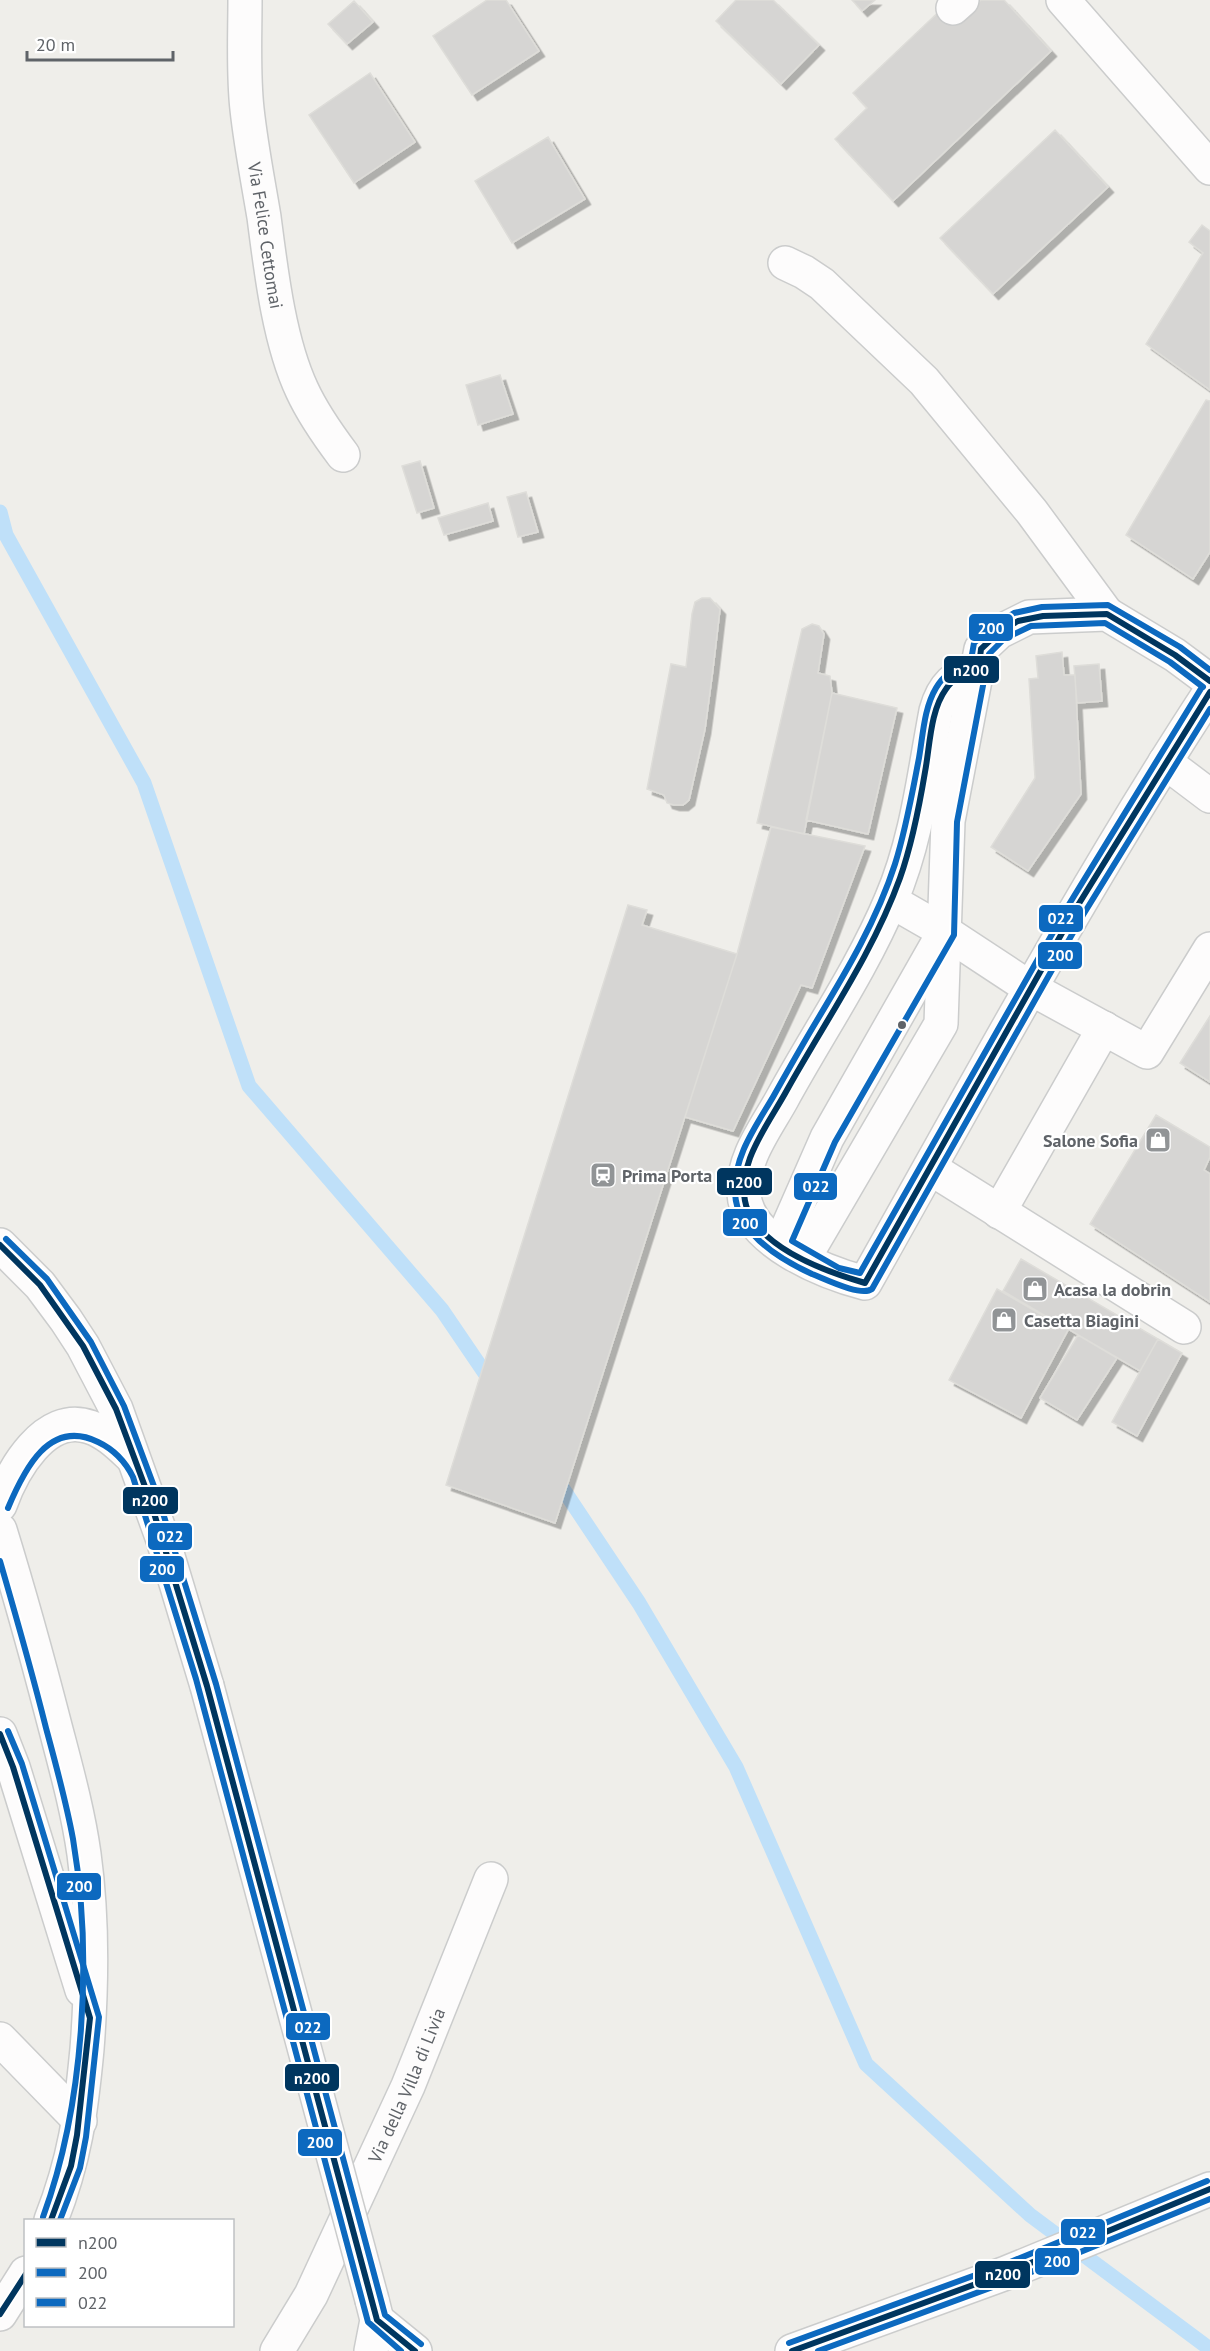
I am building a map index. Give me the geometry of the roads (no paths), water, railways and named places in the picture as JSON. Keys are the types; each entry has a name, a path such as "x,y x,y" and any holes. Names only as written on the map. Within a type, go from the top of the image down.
{"street":[{"name":"Via Felice Cettomai","path":"245,0 244,58 247,108 267,246 280,312 292,364 302,389 314,412 344,456"},
{"path":"1063,0 1210,168"},
{"path":"784,263 804,272 822,285 924,381 1032,512 1107,614 1175,655 1210,681"},
{"path":"792,1252 941,1024 948,821 981,649 999,632 1018,621 1042,616 1107,614"},
{"path":"979,666 959,674 951,681 939,699 911,842 891,901 852,976 788,1086 747,1164 744,1195 747,1210 754,1223 792,1252 836,1276 865,1283 1030,988 1165,762 1210,692"},
{"path":"1165,762 1210,796"},
{"path":"891,901 945,932 1030,988 1147,1052 1210,949"},
{"path":"792,1252 828,1138 945,932"},
{"path":"999,1212 1104,1028"},
{"path":"930,1168 1184,1327"},
{"path":"0,1245 40,1285 83,1346 116,1409 160,1530 207,1686 373,2324 396,2351"},
{"path":"0,1505 19,1462 41,1439 63,1427 79,1424 89,1426 116,1442 132,1457"},
{"path":"0,1530 64,1760 84,1853 91,1939 90,2018 80,2121 71,2166 51,2219"},
{"path":"0,1734 16,1777 90,2018"},
{"name":"Via della Villa di Livia","path":"277,2351 311,2295 408,2086 491,1879"},
{"path":"0,2039 80,2121"},
{"path":"796,2350 1016,2269 1210,2189"},
{"path":"0,2314 24,2276"},
{"path":"373,2324 415,2351"}],"waterway":[{"path":"0,512 6,535 144,783 249,1086 442,1310 493,1385"},
{"path":"555,1477 639,1603 736,1767 866,2064 1030,2215 1210,2349"}],"place":[{"name":"Salone Sofia","path":"1158,1140"},
{"name":"Prima Porta","path":"603,1175"},
{"name":"Acasa la dobrin","path":"1035,1289"},
{"name":"Casetta Biagini","path":"1004,1320"}]}
